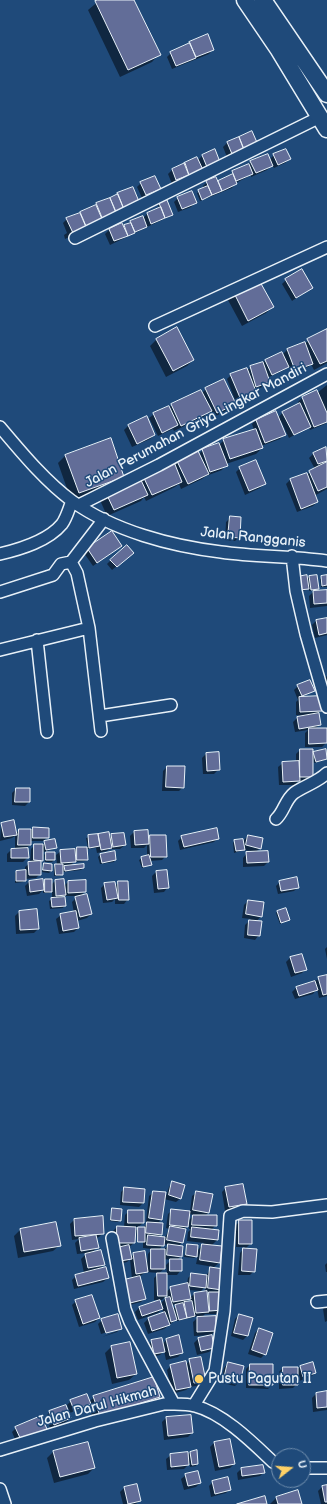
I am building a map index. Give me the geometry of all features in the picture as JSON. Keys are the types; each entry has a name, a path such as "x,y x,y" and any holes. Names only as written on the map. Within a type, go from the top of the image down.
{"highway":[{"path":"245,0 285,51 301,55 327,94"},
{"path":"263,0 285,51 323,123"}],"street":[{"path":"75,238 323,123"},
{"path":"155,326 327,247"},
{"name":"Jalan Perumahan Griya Lingkar Mandiri","path":"76,503 159,465 327,374"},
{"name":"Jalan Rangganis","path":"0,427 36,467 76,503 104,519 155,538 198,549 243,555 292,556 327,561"},
{"path":"0,554 36,542 58,528 76,503"},
{"path":"0,592 53,575 61,564 71,562 104,519"},
{"path":"292,556 296,591 306,634 327,707"},
{"path":"71,562 76,573 89,628 101,731"},
{"path":"0,650 89,628"},
{"path":"37,640 47,732"},
{"path":"100,716 171,705"},
{"path":"276,819 281,815 289,799 295,793 327,773"},
{"path":"194,1405 215,1371 224,1311 230,1216 243,1211 272,1212 327,1205"},
{"path":"112,1238 125,1309 130,1322 174,1404"},
{"name":"Jalan Darul Hikmah","path":"0,1450 95,1422 164,1404 174,1404 194,1405 207,1410 222,1419 271,1460"},
{"path":"311,1468 327,1468"},
{"path":"0,1489 5,1504"}],"building":[{"path":"134,0 161,55 128,70 95,1"},
{"path":"208,34 214,50 196,57 189,42"},
{"path":"190,43 196,58 176,66 170,52"},
{"path":"252,131 259,147 245,153 239,137"},
{"path":"239,137 244,149 232,154 227,142"},
{"path":"215,149 220,162 207,167 202,155"},
{"path":"286,149 291,159 278,165 273,154"},
{"path":"268,154 273,166 256,173 250,161"},
{"path":"197,157 204,172 190,178 184,163"},
{"path":"185,163 189,175 176,180 172,169"},
{"path":"249,164 253,174 236,181 232,171"},
{"path":"233,174 237,184 222,191 218,181"},
{"path":"155,176 161,189 146,195 140,182"},
{"path":"216,177 222,191 212,195 206,181"},
{"path":"208,186 212,195 202,200 198,190"},
{"path":"133,187 140,204 125,211 117,193"},
{"path":"192,191 197,203 182,209 177,197"},
{"path":"118,194 124,210 116,213 110,198"},
{"path":"110,198 117,214 103,220 96,203"},
{"path":"167,200 173,215 165,218 159,203"},
{"path":"96,205 102,219 86,226 80,212"},
{"path":"161,207 165,218 151,224 147,213"},
{"path":"80,213 86,227 73,233 66,218"},
{"path":"143,216 147,227 135,232 130,221"},
{"path":"122,223 128,236 114,241 109,229"},
{"path":"131,223 135,233 128,236 124,225"},
{"path":"302,269 313,288 296,298 285,279"},
{"path":"259,280 274,307 248,321 234,293"},
{"path":"177,327 194,360 173,371 156,339"},
{"path":"327,329 327,361 320,364 307,339"},
{"path":"305,342 313,364 295,370 287,349"},
{"path":"282,352 289,367 272,375 265,360"},
{"path":"263,362 270,382 256,387 250,366"},
{"path":"247,368 257,394 241,400 230,374"},
{"path":"224,379 236,404 217,413 205,388"},
{"path":"201,390 212,411 181,426 171,404"},
{"path":"317,390 327,413 327,422 314,427 302,397"},
{"path":"300,403 311,427 294,435 282,412"},
{"path":"169,406 178,425 162,433 153,413"},
{"path":"276,411 286,435 265,443 256,420"},
{"path":"147,416 155,435 137,444 128,425"},
{"path":"256,429 263,448 230,459 223,439"},
{"path":"111,438 124,477 79,493 65,455"},
{"path":"219,443 228,466 210,472 202,449"},
{"path":"326,447 327,461 318,464 313,453"},
{"path":"198,451 209,474 188,484 177,461"},
{"path":"256,460 266,484 249,491 239,467"},
{"path":"174,462 182,482 152,495 143,476"},
{"path":"327,462 327,487 318,491 309,471"},
{"path":"307,473 318,502 301,509 290,479"},
{"path":"140,478 148,495 114,510 106,493"},
{"path":"230,516 241,517 240,538 228,537"},
{"path":"112,531 122,546 97,563 87,548"},
{"path":"127,545 134,553 117,567 110,560"},
{"path":"307,575 309,589 299,590 297,577"},
{"path":"317,575 319,589 311,590 309,576"},
{"path":"327,575 327,585 322,586 321,576"},
{"path":"327,590 327,603 314,604 313,591"},
{"path":"327,618 327,633 319,635 316,620"},
{"path":"310,680 315,691 302,696 297,685"},
{"path":"322,696 322,711 300,712 299,697"},
{"path":"319,713 321,725 299,729 297,717"},
{"path":"309,728 327,728 327,743 309,744"},
{"path":"300,749 313,749 313,777 300,777"},
{"path":"326,749 327,759 316,762 313,752"},
{"path":"219,752 220,770 207,771 206,753"},
{"path":"299,761 300,781 283,782 282,762"},
{"path":"167,766 185,766 184,788 166,787"},
{"path":"16,788 30,788 30,802 15,802"},
{"path":"14,820 17,835 4,837 1,823"},
{"path":"33,827 49,828 49,838 33,838"},
{"path":"217,828 219,839 184,847 181,836"},
{"path":"19,829 31,829 31,845 18,845"},
{"path":"148,830 149,844 135,845 134,831"},
{"path":"109,832 112,848 101,850 98,834"},
{"path":"124,833 126,845 113,847 111,834"},
{"path":"98,834 100,846 89,848 88,835"},
{"path":"150,835 166,835 167,857 151,857"},
{"path":"248,835 263,838 261,849 246,845"},
{"path":"55,839 57,848 46,850 44,841"},
{"path":"243,839 245,850 236,851 234,840"},
{"path":"34,844 43,844 43,861 34,860"},
{"path":"77,847 87,847 88,860 77,860"},
{"path":"28,848 29,858 11,858 11,849"},
{"path":"75,849 76,862 61,863 60,850"},
{"path":"115,851 116,860 102,863 100,854"},
{"path":"268,851 269,862 247,863 246,852"},
{"path":"46,852 55,852 55,860 46,860"},
{"path":"149,855 152,865 143,867 141,857"},
{"path":"41,861 41,875 29,875 28,862"},
{"path":"44,863 52,864 52,871 43,870"},
{"path":"55,864 63,864 63,875 56,875"},
{"path":"84,864 84,868 65,871 64,866"},
{"path":"26,870 26,881 16,881 16,871"},
{"path":"167,870 169,888 158,889 156,871"},
{"path":"297,877 299,888 281,891 279,881"},
{"path":"43,879 44,890 30,892 29,881"},
{"path":"45,879 52,879 52,892 45,892"},
{"path":"64,879 66,895 56,896 55,880"},
{"path":"86,880 86,892 68,893 68,881"},
{"path":"118,881 128,881 129,900 119,900"},
{"path":"115,882 118,898 107,900 104,883"},
{"path":"87,894 92,914 80,917 75,897"},
{"path":"65,897 66,906 52,907 51,898"},
{"path":"248,900 264,902 262,917 246,914"},
{"path":"286,908 290,920 281,923 277,911"},
{"path":"37,909 39,929 20,930 19,911"},
{"path":"76,911 79,928 63,931 60,914"},
{"path":"249,920 262,921 260,936 248,935"},
{"path":"302,954 307,970 295,973 290,957"},
{"path":"327,975 327,994 323,995 318,977"},
{"path":"315,981 318,990 299,996 296,987"},
{"path":"172,1181 185,1185 181,1199 169,1195"},
{"path":"243,1184 247,1204 229,1207 225,1187"},
{"path":"124,1187 145,1189 144,1203 123,1202"},
{"path":"153,1191 166,1192 162,1220 149,1218"},
{"path":"196,1191 213,1194 209,1213 193,1210"},
{"path":"112,1208 122,1209 121,1221 111,1220"},
{"path":"171,1209 190,1211 188,1227 170,1225"},
{"path":"128,1210 144,1210 144,1223 128,1223"},
{"path":"193,1215 217,1215 217,1226 192,1225"},
{"path":"103,1216 104,1234 75,1236 74,1219"},
{"path":"239,1220 252,1220 252,1244 239,1244"},
{"path":"56,1222 61,1246 24,1252 20,1229"},
{"path":"147,1222 163,1223 162,1235 146,1233"},
{"path":"117,1226 136,1227 135,1243 117,1243"},
{"path":"170,1226 186,1229 183,1243 167,1240"},
{"path":"138,1227 145,1227 145,1242 138,1242"},
{"path":"192,1227 219,1230 218,1240 191,1237"},
{"path":"96,1235 99,1248 81,1251 79,1238"},
{"path":"148,1235 165,1237 164,1246 147,1245"},
{"path":"168,1244 183,1246 182,1257 167,1255"},
{"path":"187,1244 198,1245 197,1257 186,1255"},
{"path":"202,1244 222,1246 220,1263 200,1260"},
{"path":"129,1245 132,1259 120,1261 117,1248"},
{"path":"243,1248 257,1249 255,1272 242,1271"},
{"path":"151,1249 165,1249 165,1269 151,1269"},
{"path":"101,1250 105,1265 88,1268 85,1254"},
{"path":"145,1251 148,1272 136,1274 133,1253"},
{"path":"170,1259 182,1259 182,1271 170,1271"},
{"path":"106,1267 109,1278 78,1286 75,1275"},
{"path":"210,1267 224,1269 222,1290 208,1288"},
{"path":"157,1273 167,1273 167,1296 158,1296"},
{"path":"191,1273 207,1275 206,1288 190,1286"},
{"path":"140,1276 146,1299 130,1303 124,1280"},
{"path":"188,1283 191,1299 173,1302 170,1287"},
{"path":"207,1291 209,1312 196,1313 194,1293"},
{"path":"209,1292 222,1292 223,1310 210,1311"},
{"path":"92,1295 100,1318 83,1324 75,1300"},
{"path":"170,1297 177,1320 171,1322 165,1298"},
{"path":"160,1300 163,1309 142,1316 139,1307"},
{"path":"192,1301 195,1316 187,1318 184,1302"},
{"path":"183,1303 187,1318 179,1320 175,1305"},
{"path":"165,1312 170,1325 152,1331 148,1318"},
{"path":"118,1314 122,1329 106,1333 101,1319"},
{"path":"239,1314 253,1318 248,1336 234,1333"},
{"path":"216,1316 216,1331 197,1332 197,1317"},
{"path":"259,1328 273,1333 266,1355 252,1350"},
{"path":"179,1335 183,1353 170,1356 166,1339"},
{"path":"212,1335 214,1348 201,1351 198,1338"},
{"path":"162,1338 165,1352 154,1354 151,1340"},
{"path":"130,1342 137,1374 117,1378 111,1346"},
{"path":"201,1357 206,1381 194,1383 189,1359"},
{"path":"186,1361 191,1387 176,1390 170,1365"},
{"path":"228,1362 244,1366 240,1382 224,1379"},
{"path":"313,1362 316,1373 303,1377 300,1366"},
{"path":"250,1364 273,1364 273,1385 249,1385"},
{"path":"283,1367 298,1367 298,1385 283,1385"},
{"path":"154,1377 160,1397 100,1416 93,1396"},
{"path":"327,1391 327,1407 317,1408 316,1393"},
{"path":"87,1394 91,1404 74,1410 70,1400"},
{"path":"66,1405 71,1418 54,1425 49,1411"},
{"path":"191,1415 193,1433 168,1436 166,1417"},
{"path":"41,1416 47,1429 21,1440 15,1427"},
{"path":"230,1439 235,1464 219,1467 214,1442"},
{"path":"88,1442 95,1468 60,1477 53,1451"},
{"path":"197,1450 198,1464 192,1465 190,1452"},
{"path":"188,1452 189,1465 171,1467 170,1454"},
{"path":"263,1465 265,1473 242,1476 241,1468"},
{"path":"198,1471 201,1483 188,1486 185,1474"},
{"path":"228,1477 231,1490 215,1494 212,1481"},
{"path":"137,1484 141,1501 128,1504 124,1487"},
{"path":"327,1485 327,1502 325,1502 322,1486"},
{"path":"298,1490 302,1504 278,1504 276,1497"},
{"path":"265,1496 267,1504 237,1504"}],"place":[{"name":"Pustu Pagutan II","path":"199,1379"}]}
